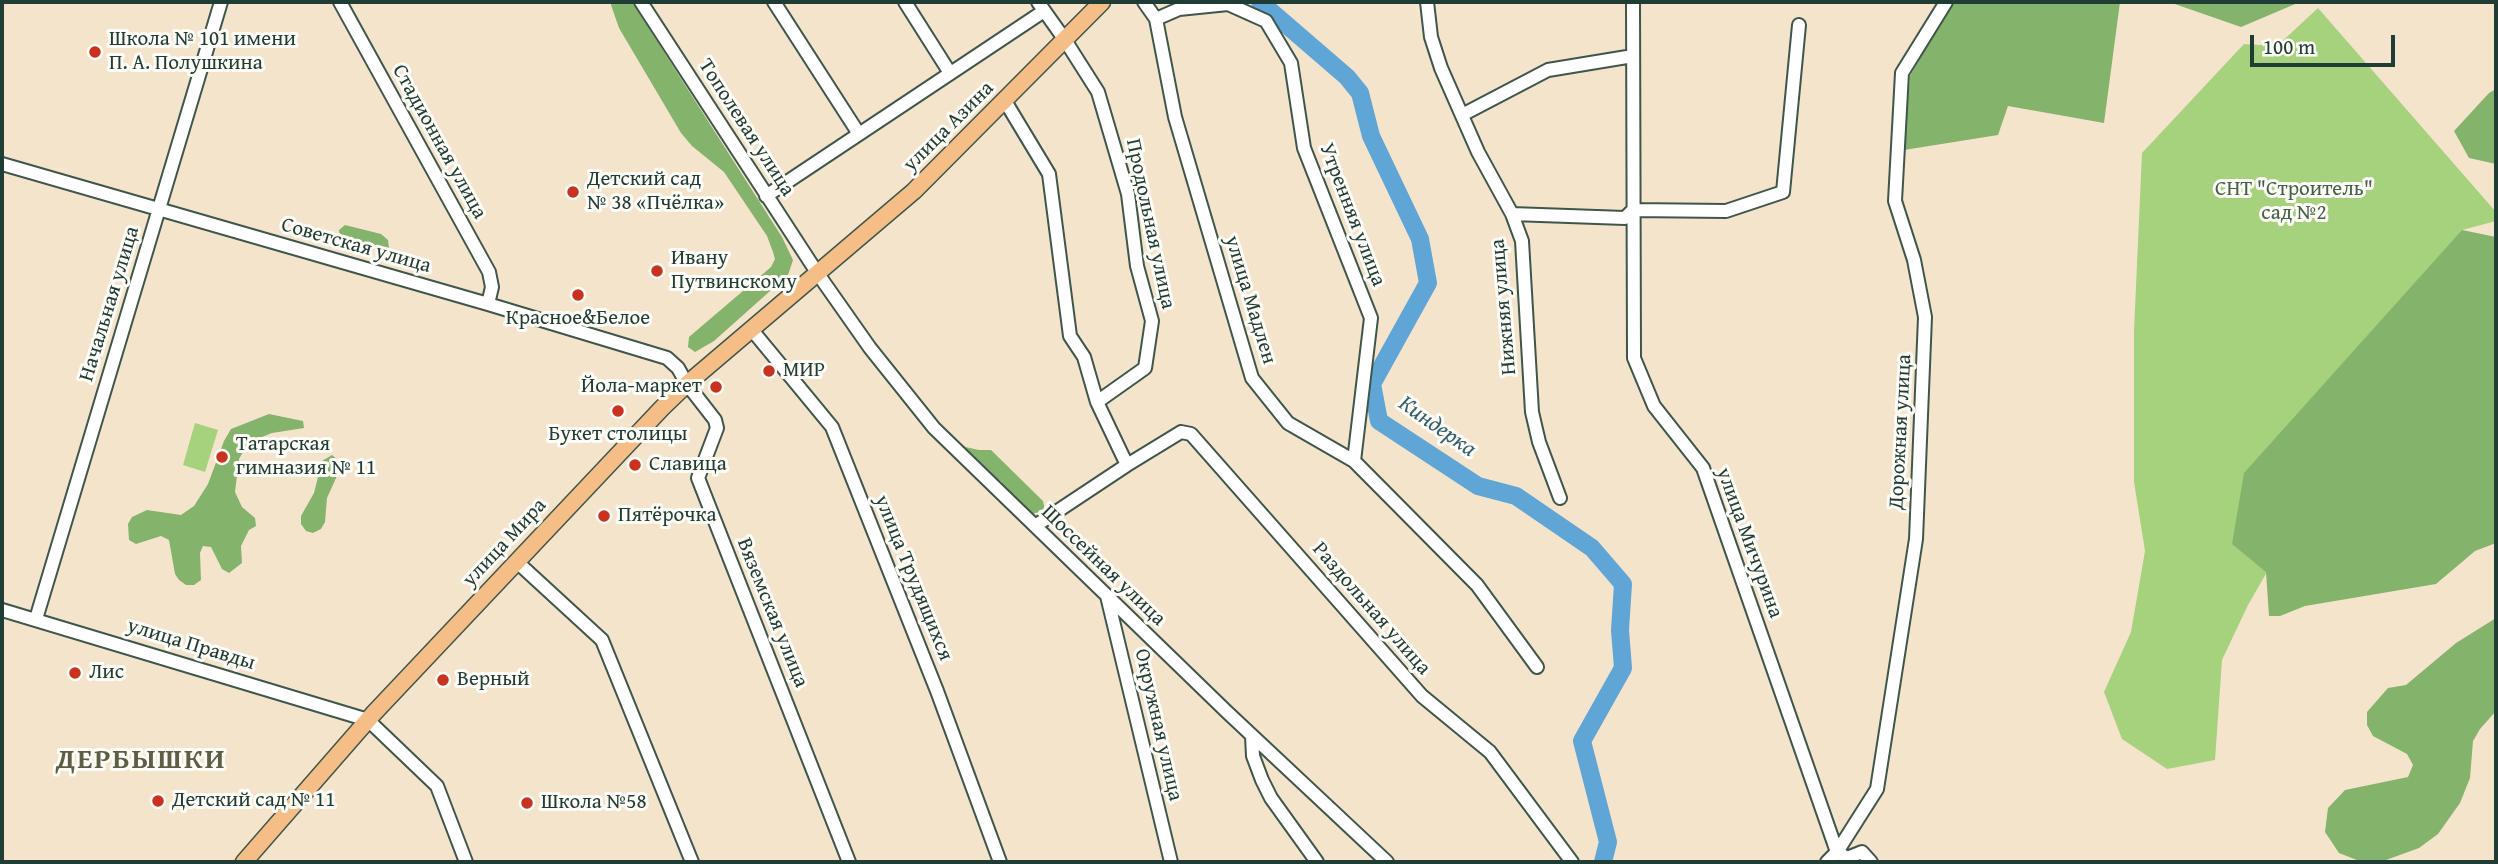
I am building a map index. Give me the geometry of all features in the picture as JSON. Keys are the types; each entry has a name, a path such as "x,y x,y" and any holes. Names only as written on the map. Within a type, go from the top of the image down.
{"main road":[{"name":"улица Азина","path":"818,274 914,191 1102,2"},
{"name":"улица Мира","path":"244,862 368,720 516,561 687,384 818,274"}],"street":[{"name":"Начальная улица","path":"36,619 221,2"},
{"name":"Стадионная улица","path":"340,2 489,272 492,287 488,304"},
{"name":"Тополевая улица","path":"641,2 818,274"},
{"path":"774,2 859,134"},
{"path":"905,2 950,73"},
{"name":"улица Мадлен","path":"1144,2 1156,19 1175,117 1252,378 1288,423 1354,461 1477,585 1537,667"},
{"name":"Нижняя улица","path":"1427,2 1431,37 1441,68 1478,152 1512,214 1522,241 1532,412 1539,442 1560,498"},
{"name":"улица Мичурина","path":"1633,2 1634,358 1654,406 1703,468 1837,852"},
{"name":"Дорожная улица","path":"1828,862 1877,789 1916,539 1926,317 1913,260 1895,201 1902,74 1946,2"},
{"name":"Утренняя улица","path":"1156,19 1179,9 1228,4 1266,21 1291,63 1304,148 1371,318 1354,461"},
{"path":"766,196 950,73 1041,6"},
{"name":"Продольная улица","path":"1041,6 1098,92 1128,194 1137,266 1152,321 1144,368 1097,402"},
{"path":"1512,214 1625,218 1633,210 1726,211 1783,192 1799,25"},
{"path":"1462,115 1548,69 1633,56"},
{"path":"1005,101 1049,174 1070,336 1084,357 1097,402 1127,465"},
{"name":"Советская улица","path":"2,164 667,358 678,368 687,384"},
{"name":"Шоссейная улица","path":"818,274 870,348 934,428 1252,736 1387,862"},
{"name":"улица Трудящихся","path":"752,330 832,427 937,691 1000,862"},
{"name":"Вяземская улица","path":"687,384 709,410 716,428 698,478 849,862"},
{"name":"Раздольная улица","path":"1035,526 1181,432 1191,434 1422,696 1490,752 1572,862"},
{"path":"516,561 602,640 691,862"},
{"name":"Окружная улица","path":"1107,596 1171,862"},
{"name":"улица Правды","path":"2,610 368,720"},
{"path":"368,720 437,786 466,862"},
{"path":"1252,736 1254,756 1271,798 1317,862"},
{"path":"1262,780 1265,768 1277,759"},
{"path":"1837,852 1847,858 1862,852 1871,862"}],"green space":[{"path":"612,2 632,2 782,237 793,260 788,275 714,341 695,352 688,347 689,337 771,267 775,259 767,236 724,172 692,146 681,133 619,28"},
{"path":"1952,2 2120,2 2104,123 2008,106 1998,135 1904,150 1910,76"},
{"path":"2169,2 2300,2 2241,27"},
{"name":"СНТ \"Строитель\" сад №2","path":"2318,8 2496,212 2496,221 2462,230 2232,543 2267,572 2222,660 2215,760 2167,769 2122,739 2104,692 2131,632 2145,551 2134,482 2134,331 2142,153 2244,44 2277,46"},
{"path":"2496,89 2496,164 2469,158 2454,131 2489,93"},
{"path":"345,225 381,234 388,240 389,248 382,252 346,243 340,238 339,230"},
{"path":"2462,230 2496,237 2496,543 2475,551 2436,584 2305,606 2280,616 2269,616 2266,572 2232,544 2244,473"},
{"path":"269,414 303,421 304,428 272,433 257,439 239,459 235,492 242,507 255,518 256,526 249,530 241,546 242,563 229,573 222,569 211,547 203,546 200,553 201,580 194,585 186,585 175,574 169,540 161,536 136,544 129,540 128,524 132,517 147,510 181,515 194,506 208,484 231,429"},
{"path":"195,423 218,430 205,472 183,465"},
{"path":"961,446 991,450 1043,501 1045,511 1026,515 1002,488 1002,482 979,469"},
{"path":"332,455 341,467 327,498 325,522 321,529 313,533 306,531 301,524 301,516 314,493 322,461"},
{"path":"2496,618 2496,711 2473,741 2470,778 2460,803 2438,834 2419,848 2386,860 2362,862 2339,853 2325,832 2328,808 2345,790 2408,777 2413,765 2407,754 2373,736 2367,725 2367,712 2388,688 2406,685 2456,643"}],"waterway":[{"name":"Киндерка","path":"1260,2 1347,77 1360,93 1371,136 1420,239 1428,283 1372,384 1379,421 1478,486 1516,496 1592,548 1623,584 1620,630 1623,668 1582,741 1608,842 1603,862"}],"place":[{"name":"Школа № 101 имени П. А. Полушкина","path":"95,52"},
{"name":"Детский сад № 38 «Пчёлка»","path":"573,192"},
{"name":"Ивану Путвинскому","path":"657,271"},
{"name":"Красное&Белое","path":"578,295"},
{"name":"МИР","path":"769,371"},
{"name":"Йола-маркет","path":"716,387"},
{"name":"Букет столицы","path":"618,411"},
{"name":"Татарская гимназия № 11","path":"222,457"},
{"name":"Славица","path":"635,465"},
{"name":"Пятёрочка","path":"604,516"},
{"name":"Лис","path":"75,673"},
{"name":"Верный","path":"443,680"},
{"name":"Детский сад № 11","path":"158,801"},
{"name":"Школа №58","path":"527,803"}],"district":[{"name":"ДЕРБЫШКИ","path":"141,761"}]}
